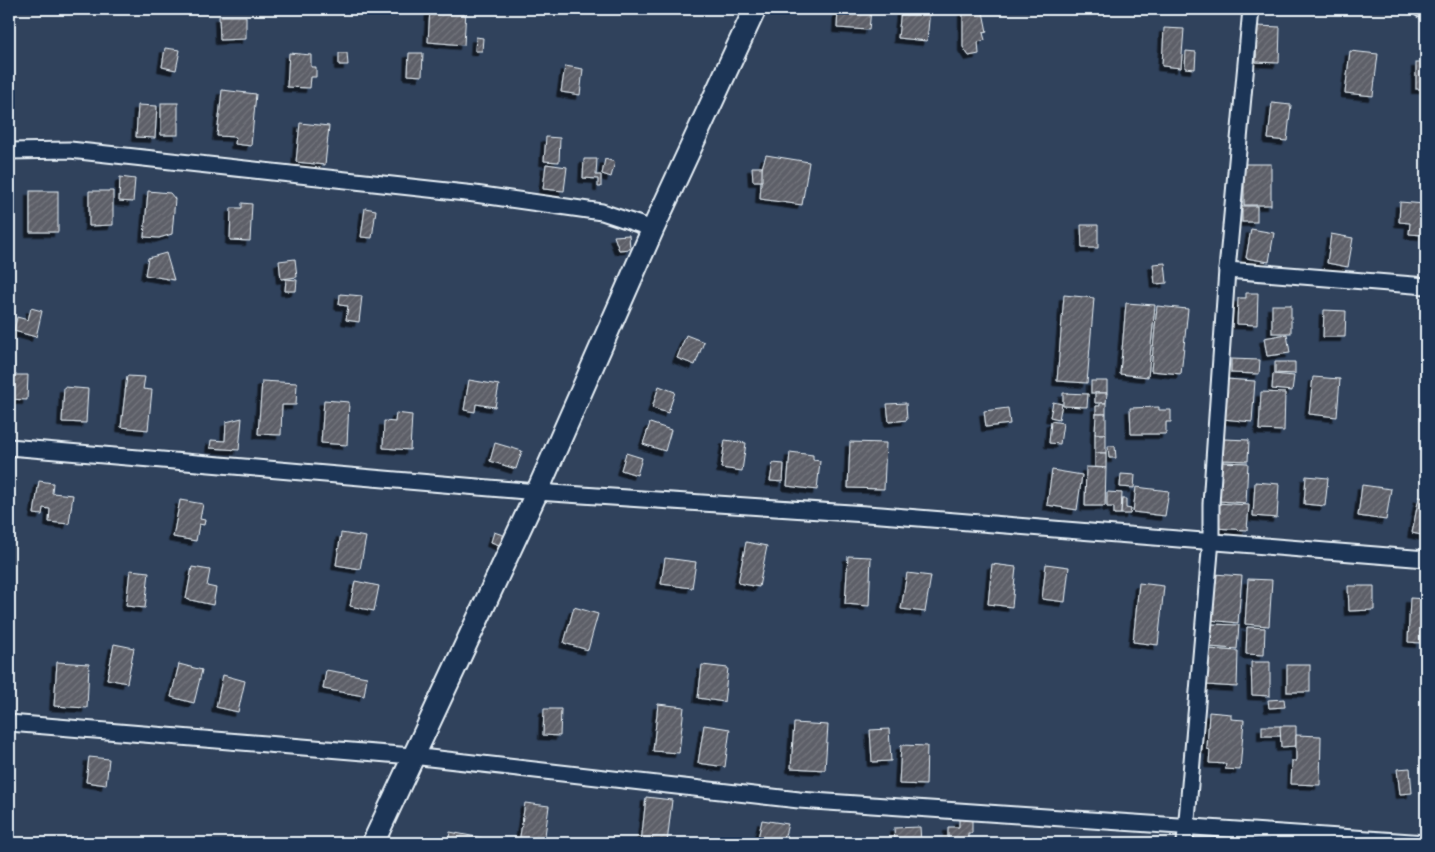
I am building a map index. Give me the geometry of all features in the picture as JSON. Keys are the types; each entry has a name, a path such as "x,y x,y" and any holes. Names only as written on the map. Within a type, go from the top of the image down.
{"main road":[{"path":"373,843 537,492 653,229 755,9"}],"street":[{"path":"1185,843 1211,540 1211,504 1227,270 1251,9"},
{"path":"1421,9 1426,9"},
{"path":"9,151 70,150 475,194 602,212 653,229"},
{"path":"1227,270 1426,286"},
{"path":"9,447 537,492 1211,540 1426,559"},
{"path":"9,723 412,756 798,800 1187,825 1426,843"}],"building":[{"path":"430,9 466,9 464,45 428,42"},
{"path":"838,9 871,9 869,30 837,28"},
{"path":"901,9 930,9 927,41 898,38"},
{"path":"963,9 981,9 983,12 987,32 983,33 985,40 978,42 979,54 969,56 963,47"},
{"path":"219,16 246,16 246,39 220,40"},
{"path":"1257,26 1280,27 1279,63 1256,62"},
{"path":"1164,28 1184,29 1181,68 1162,66"},
{"path":"476,37 483,38 482,51 475,51"},
{"path":"165,48 180,50 176,70 162,67"},
{"path":"1186,51 1196,52 1195,69 1185,68"},
{"path":"1350,51 1378,54 1373,96 1345,93"},
{"path":"289,53 311,55 311,67 316,67 316,77 311,77 310,88 287,87"},
{"path":"339,53 347,53 348,65 339,65"},
{"path":"409,53 423,53 422,76 408,75"},
{"path":"1416,63 1426,63 1426,89 1416,89"},
{"path":"565,66 583,69 580,95 561,92"},
{"path":"222,90 256,94 251,146 235,144 236,137 217,136"},
{"path":"161,103 178,103 178,135 161,135"},
{"path":"1272,103 1291,105 1287,141 1268,139"},
{"path":"138,105 157,106 155,138 136,137"},
{"path":"300,123 329,126 325,165 296,162"},
{"path":"546,137 560,138 559,162 544,161"},
{"path":"766,155 809,162 802,205 760,199 762,168"},
{"path":"584,159 597,159 596,175 601,175 601,187 598,187 598,179 583,178"},
{"path":"605,159 615,162 611,177 602,174"},
{"path":"546,164 567,167 564,191 543,189"},
{"path":"1244,164 1271,164 1271,205 1244,205"},
{"path":"752,167 762,167 762,181 753,181"},
{"path":"120,177 135,179 133,202 119,201"},
{"path":"30,191 58,191 58,232 30,232"},
{"path":"89,191 113,191 113,225 89,226"},
{"path":"148,191 170,193 175,199 172,234 159,238 144,237"},
{"path":"1400,202 1425,204 1423,235 1409,234 1410,223 1399,222"},
{"path":"242,203 252,204 250,241 230,240 231,208 242,208"},
{"path":"1242,206 1257,206 1257,222 1242,222"},
{"path":"365,208 376,210 372,238 361,237"},
{"path":"1081,225 1098,225 1098,248 1082,248"},
{"path":"1251,229 1274,233 1269,262 1246,258"},
{"path":"1331,234 1353,238 1348,267 1327,263"},
{"path":"629,235 630,249 619,250 614,236"},
{"path":"166,253 174,280 145,275 148,258"},
{"path":"295,259 297,277 281,279 279,261"},
{"path":"1165,263 1167,283 1155,284 1153,264"},
{"path":"286,279 297,280 296,291 285,291"},
{"path":"1246,293 1258,293 1257,325 1237,324 1238,298 1246,298"},
{"path":"340,294 362,296 359,322 346,320 348,306 339,305"},
{"path":"1064,295 1094,298 1087,383 1057,381"},
{"path":"1126,303 1155,305 1148,377 1120,374"},
{"path":"1272,305 1291,305 1291,333 1272,333"},
{"path":"1157,306 1188,309 1181,374 1151,371"},
{"path":"31,308 42,311 36,337 14,331 17,317 28,320"},
{"path":"1324,310 1346,311 1345,337 1323,337"},
{"path":"1287,334 1290,353 1267,356 1264,338"},
{"path":"686,335 704,342 695,365 677,358"},
{"path":"1231,359 1260,360 1259,374 1231,373"},
{"path":"1275,362 1295,362 1295,374 1275,373"},
{"path":"1273,374 1294,376 1292,391 1272,389"},
{"path":"9,375 28,375 27,400 9,399"},
{"path":"127,376 145,377 143,389 152,390 148,430 121,427"},
{"path":"1313,377 1340,379 1337,417 1309,414"},
{"path":"1226,379 1255,381 1252,422 1223,419"},
{"path":"469,380 499,385 495,407 476,404 475,412 464,410"},
{"path":"262,381 297,383 296,405 282,405 281,435 258,434"},
{"path":"1091,381 1107,381 1107,393 1091,393"},
{"path":"659,386 675,392 668,413 652,408"},
{"path":"64,387 88,389 86,423 62,422"},
{"path":"1261,392 1285,393 1284,431 1259,430"},
{"path":"1063,393 1088,394 1087,407 1063,406"},
{"path":"1095,393 1107,393 1106,403 1095,403"},
{"path":"324,400 349,402 347,445 321,443"},
{"path":"1053,402 1062,404 1059,419 1050,417"},
{"path":"906,403 907,420 889,422 887,404"},
{"path":"1100,403 1106,403 1106,414 1096,414 1096,406 1100,406"},
{"path":"1159,407 1159,410 1171,410 1171,422 1166,422 1166,434 1131,434 1130,408"},
{"path":"1008,408 1010,424 986,427 984,411"},
{"path":"396,413 412,415 410,450 383,448 384,421 395,422"},
{"path":"1096,414 1106,414 1106,434 1095,434"},
{"path":"242,418 239,450 210,448 211,440 225,441 226,422"},
{"path":"1051,421 1063,423 1060,444 1049,443"},
{"path":"650,423 671,430 665,451 643,444"},
{"path":"1095,434 1106,434 1106,453 1095,453"},
{"path":"1224,439 1249,440 1248,461 1223,460"},
{"path":"725,440 746,443 742,471 721,468"},
{"path":"850,442 886,443 884,489 848,488"},
{"path":"495,443 522,451 516,469 490,461"},
{"path":"1108,446 1115,446 1116,458 1109,458"},
{"path":"790,452 813,455 813,460 820,461 817,490 787,486"},
{"path":"626,453 642,458 637,475 621,470"},
{"path":"1095,453 1106,453 1106,468 1095,467"},
{"path":"1221,462 1248,463 1246,503 1219,501"},
{"path":"773,463 784,464 783,482 770,481"},
{"path":"1086,467 1106,468 1105,506 1085,506"},
{"path":"1052,470 1082,475 1077,510 1047,505"},
{"path":"1121,474 1135,475 1134,488 1120,487"},
{"path":"1306,476 1328,478 1325,506 1304,504"},
{"path":"39,481 53,483 52,493 73,495 69,524 49,522 50,509 43,508 42,515 34,514"},
{"path":"1255,482 1279,484 1277,518 1253,516"},
{"path":"1362,485 1391,489 1386,520 1358,516"},
{"path":"1136,487 1169,491 1165,516 1133,512"},
{"path":"1107,492 1122,493 1121,514 1114,514 1114,507 1107,507"},
{"path":"1419,497 1426,498 1426,536 1412,533"},
{"path":"1122,499 1126,499 1126,508 1131,509 1130,514 1121,514"},
{"path":"180,500 203,504 200,519 205,520 204,525 199,524 196,541 173,537"},
{"path":"1216,503 1249,505 1247,530 1215,528"},
{"path":"494,532 509,537 505,547 491,542"},
{"path":"341,533 366,537 360,569 336,565"},
{"path":"746,542 767,546 759,587 738,583"},
{"path":"848,556 871,557 869,606 845,604"},
{"path":"665,558 696,562 692,588 661,584"},
{"path":"992,564 1016,567 1012,607 988,604"},
{"path":"1046,564 1069,567 1065,602 1042,599"},
{"path":"192,567 210,570 207,586 216,588 213,605 186,599"},
{"path":"130,570 149,572 145,608 126,606"},
{"path":"907,573 931,576 925,612 901,609"},
{"path":"1214,574 1242,576 1238,623 1210,620"},
{"path":"1248,579 1272,580 1269,626 1245,624"},
{"path":"355,581 379,586 374,611 350,606"},
{"path":"1139,583 1164,586 1158,645 1133,642"},
{"path":"1348,586 1374,586 1374,610 1349,611"},
{"path":"1410,598 1426,599 1426,633 1420,632 1420,643 1408,642"},
{"path":"574,607 598,614 588,650 564,643"},
{"path":"1210,624 1239,625 1237,649 1209,647"},
{"path":"1247,627 1265,628 1264,655 1246,654"},
{"path":"114,644 134,648 127,683 107,679"},
{"path":"1208,649 1238,651 1237,687 1206,685"},
{"path":"57,662 89,664 87,708 54,706"},
{"path":"1251,662 1270,662 1270,696 1252,695"},
{"path":"179,664 202,670 194,703 171,697"},
{"path":"702,665 728,668 724,702 698,698"},
{"path":"1287,665 1310,665 1310,692 1287,692"},
{"path":"326,670 367,677 364,696 323,689"},
{"path":"223,675 245,681 238,712 216,707"},
{"path":"1284,699 1285,707 1269,708 1268,700"},
{"path":"658,704 684,707 679,753 653,751"},
{"path":"544,709 561,709 560,736 543,735"},
{"path":"1209,712 1231,714 1231,719 1244,720 1240,770 1225,769 1226,764 1209,763 1210,750 1207,749"},
{"path":"794,723 828,725 825,770 791,768"},
{"path":"704,725 730,729 725,767 698,763"},
{"path":"1262,726 1281,726 1281,736 1262,736"},
{"path":"1280,726 1296,726 1296,746 1281,747"},
{"path":"889,729 891,761 872,762 870,730"},
{"path":"1296,735 1321,736 1320,785 1291,784 1292,761 1296,761"},
{"path":"901,745 927,746 926,785 899,784"},
{"path":"89,757 109,759 106,785 86,782"},
{"path":"1410,768 1412,793 1400,794 1397,769"},
{"path":"646,797 672,800 667,843 641,843"},
{"path":"525,803 549,806 544,843 519,843"},
{"path":"959,819 972,820 972,833 968,833 968,843 948,843 948,827 959,827"},
{"path":"762,820 788,824 783,843 757,843"},
{"path":"920,827 921,843 895,843 894,828"},
{"path":"450,832 482,838 481,843 448,843"}]}
